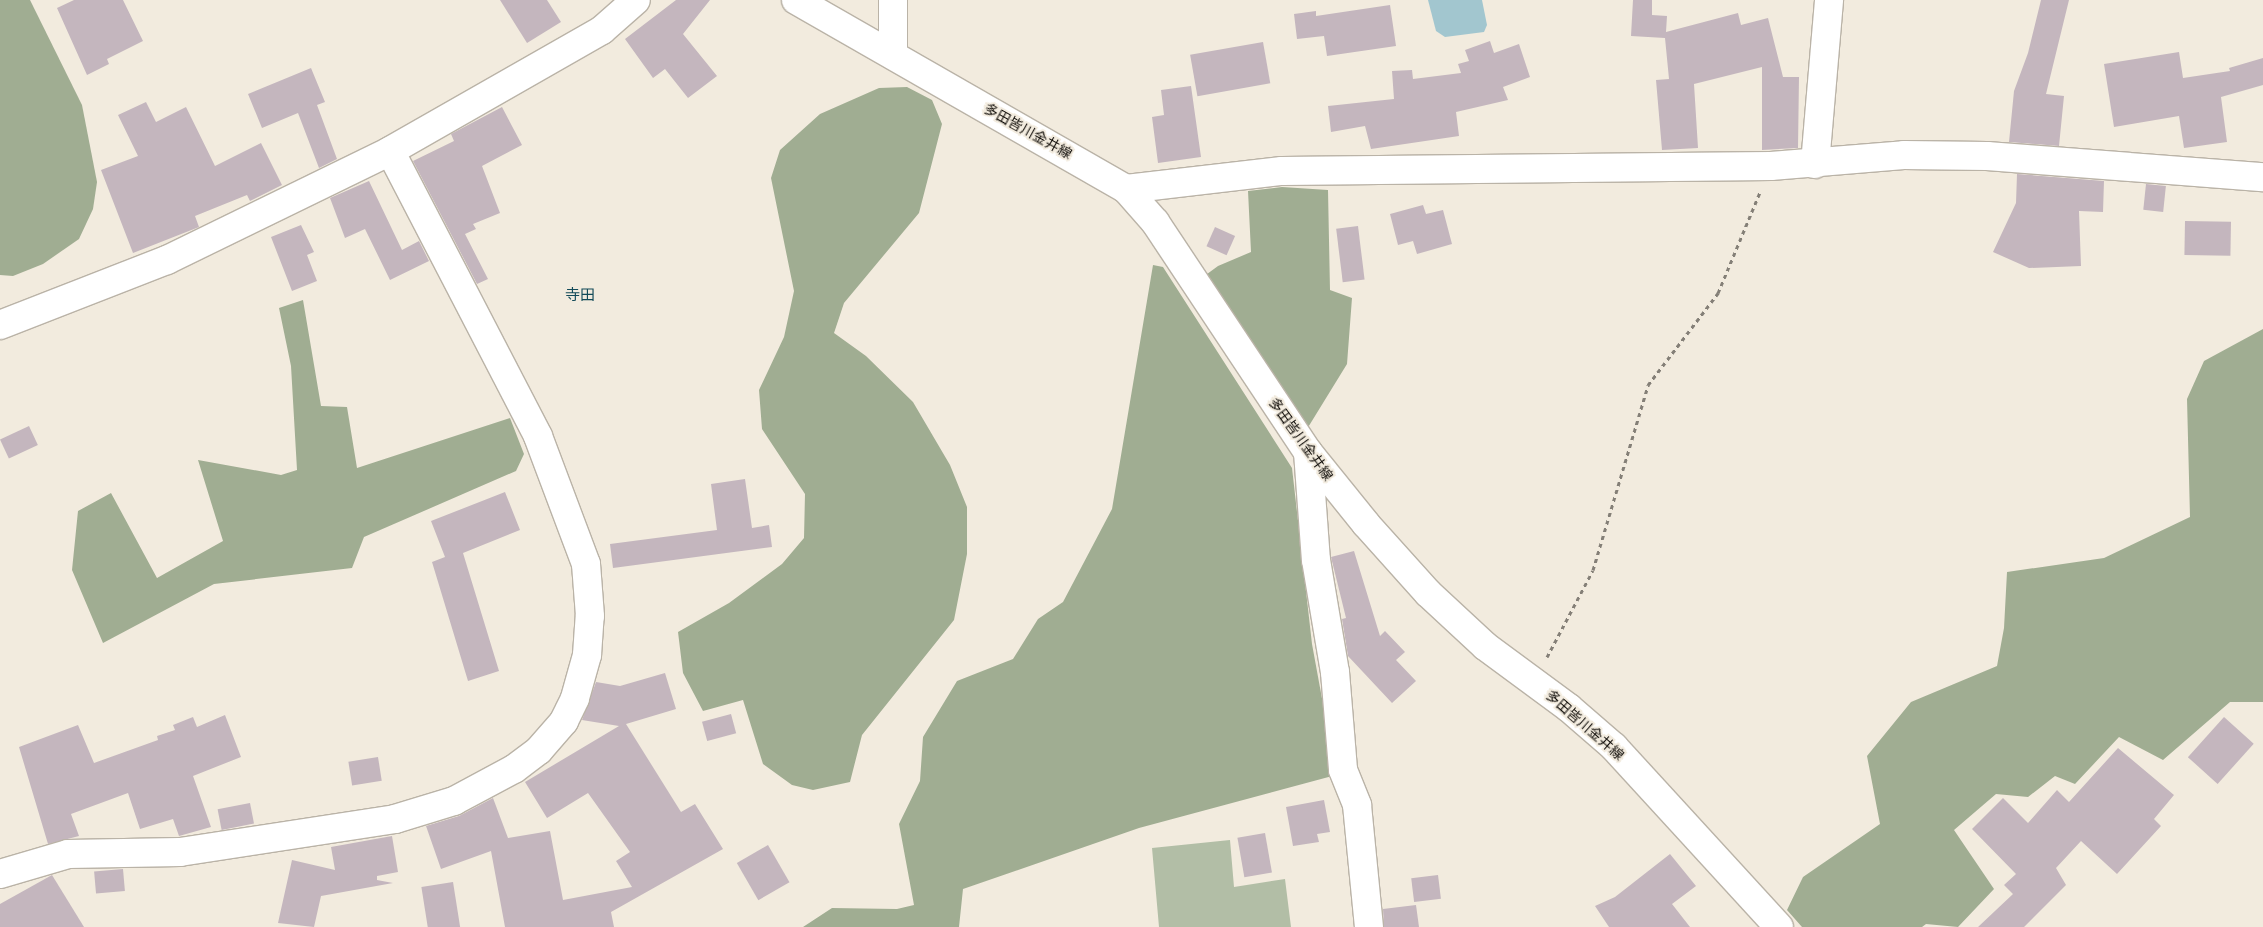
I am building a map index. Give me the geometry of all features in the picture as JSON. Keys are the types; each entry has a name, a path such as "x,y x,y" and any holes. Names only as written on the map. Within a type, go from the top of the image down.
{"street":[{"path":"0,325 167,260 390,151 550,62 602,30 636,0"},
{"name":"多田皆川金井線","path":"796,0 1126,189 1155,222 1308,452 1366,524 1428,593 1485,646 1534,682 1614,747 1778,927"},
{"path":"893,55 894,0"},
{"path":"1815,164 1829,0"},
{"path":"0,874 68,854 180,852 395,819 454,801 514,769 539,750 564,721 575,698 586,655 590,616 586,564 538,436 390,151"},
{"path":"1126,189 1282,171 1771,166 1815,164 1904,155 1987,156 2263,177"},
{"path":"1308,452 1316,560 1335,672 1343,770 1357,804 1368,927"}],"path":[{"path":"1534,682 1594,570 1648,385 1718,293 1771,166"}],"green space":[{"path":"0,0 30,0 82,105 97,182 93,209 79,239 43,264 13,276 0,275"},
{"path":"907,87 932,100 942,124 919,213 844,303 834,333 866,356 913,402 950,465 967,507 967,554 954,620 862,735 850,782 813,790 792,785 763,764 743,700 703,711 683,673 678,632 729,603 782,564 804,538 805,494 762,429 759,390 784,337 794,291 771,178 780,150 820,114 879,88"},
{"path":"1282,187 1328,190 1330,290 1352,298 1347,364 1307,429 1203,277 1218,266 1251,252 1248,191"},
{"path":"1153,265 1163,267 1292,468 1312,644 1336,775 1139,828 963,889 959,927 803,927 832,908 897,909 914,905 899,824 920,781 923,737 957,681 1013,659 1038,619 1063,602 1112,509"},
{"path":"303,300 321,406 347,407 357,468 510,418 524,454 516,471 364,537 352,568 214,584 103,643 72,570 78,511 111,493 157,578 223,541 198,460 281,475 297,470 291,366 279,308"},
{"path":"2263,329 2263,702 2230,702 2163,760 2119,737 2075,784 2055,776 2028,797 1996,794 1954,830 1994,889 1958,927 1926,924 1922,927 1802,927 1787,910 1803,877 1880,824 1867,756 1911,702 1997,666 2004,628 2007,572 2104,558 2190,517 2187,399 2204,361"},
{"path":"1230,840 1234,887 1285,879 1291,927 1159,927 1152,848"}],"water":[{"path":"1428,0 1482,0 1487,25 1484,32 1445,37 1436,31"}],"building":[{"path":"74,0 123,0 143,41 107,59 109,64 87,75 57,8"},
{"path":"500,0 547,0 561,22 527,43"},
{"path":"676,0 710,0 683,34 717,76 688,98 665,69 653,78 625,39"},
{"path":"1633,0 1652,0 1652,15 1667,16 1666,32 1738,13 1741,25 1768,18 1783,77 1799,77 1798,148 1762,150 1762,67 1694,84 1698,148 1662,150 1656,80 1669,79 1665,38 1631,36"},
{"path":"2041,0 2069,0 2046,94 2064,96 2059,146 2009,142 2014,91 2028,53"},
{"path":"1390,5 1396,46 1327,56 1324,36 1297,39 1294,14 1316,11 1316,16"},
{"path":"1490,41 1494,53 1519,44 1530,77 1503,87 1508,100 1456,112 1459,136 1371,149 1365,126 1331,132 1328,106 1394,99 1392,71 1412,70 1413,79 1461,73 1458,64 1469,61 1465,50"},
{"path":"1263,42 1270,83 1197,96 1190,55"},
{"path":"2179,52 2183,78 2230,71 2229,68 2263,58 2263,85 2221,97 2227,142 2184,148 2179,116 2114,127 2104,64"},
{"path":"311,68 325,102 317,105 337,159 319,168 298,113 262,128 248,94"},
{"path":"1191,86 1201,157 1158,163 1152,117 1164,115 1161,90"},
{"path":"146,102 156,122 186,107 215,166 261,143 282,185 250,201 247,195 195,216 199,227 133,253 101,170 138,156 118,115"},
{"path":"502,107 522,145 482,166 500,213 473,224 476,229 465,234 488,279 477,284 413,161 454,141 451,134"},
{"path":"2017,174 2104,181 2103,212 2079,211 2081,266 2029,268 1993,252 2016,203"},
{"path":"369,181 402,250 419,241 429,261 390,280 365,229 345,238 330,198"},
{"path":"2146,184 2166,186 2163,212 2143,210"},
{"path":"1423,205 1426,214 1443,210 1452,244 1417,254 1413,241 1398,245 1390,214"},
{"path":"2185,221 2231,222 2230,256 2184,255"},
{"path":"301,225 314,252 307,255 317,281 292,291 271,237"},
{"path":"1358,226 1365,280 1343,282 1336,229"},
{"path":"1215,227 1235,236 1227,255 1206,246"},
{"path":"29,426 38,445 9,459 0,440"},
{"path":"745,479 752,528 769,525 772,547 613,568 610,544 717,530 711,484"},
{"path":"505,492 520,530 463,553 499,671 468,681 432,562 445,557 431,521"},
{"path":"1354,551 1380,636 1385,631 1405,652 1396,660 1416,681 1392,703 1348,656 1342,619 1346,618 1331,557"},
{"path":"665,673 676,709 626,724 681,812 695,804 723,849 611,912 614,927 505,927 491,851 441,869 426,826 459,816 493,798 508,838 550,831 563,900 632,887 616,861 630,852 588,793 547,818 525,782 619,726 582,720 596,682 620,686"},
{"path":"731,714 736,733 707,741 702,722"},
{"path":"225,715 241,757 193,776 211,827 179,836 173,819 140,829 128,793 71,814 79,836 48,844 19,747 78,725 94,763 158,740 157,736 175,730 173,725 193,717 197,727"},
{"path":"2224,717 2254,744 2218,784 2188,757"},
{"path":"2118,748 2174,795 2154,819 2161,826 2117,874 2081,841 2056,868 2066,885 2024,927 1978,927 2013,894 2004,885 2016,874 1972,829 2003,798 2028,823 2057,790 2069,802"},
{"path":"378,757 382,781 352,785 348,762"},
{"path":"1324,800 1330,832 1317,834 1319,842 1293,846 1286,807"},
{"path":"250,803 254,824 222,830 218,809"},
{"path":"1265,833 1272,872 1244,877 1237,838"},
{"path":"392,836 398,872 377,876 377,880 393,883 321,896 314,927 278,923 292,860 335,870 331,847"},
{"path":"768,845 790,882 758,900 737,863"},
{"path":"1670,854 1696,886 1672,904 1690,927 1609,927 1595,906 1615,897"},
{"path":"123,869 125,891 96,893 94,872"},
{"path":"52,875 84,927 0,927 0,904"},
{"path":"1438,875 1441,899 1414,902 1411,878"},
{"path":"453,882 460,927 428,927 421,887"},
{"path":"1416,905 1419,927 1384,927 1383,909"}],"district":[{"name":"寺田","path":"580,296"}]}
